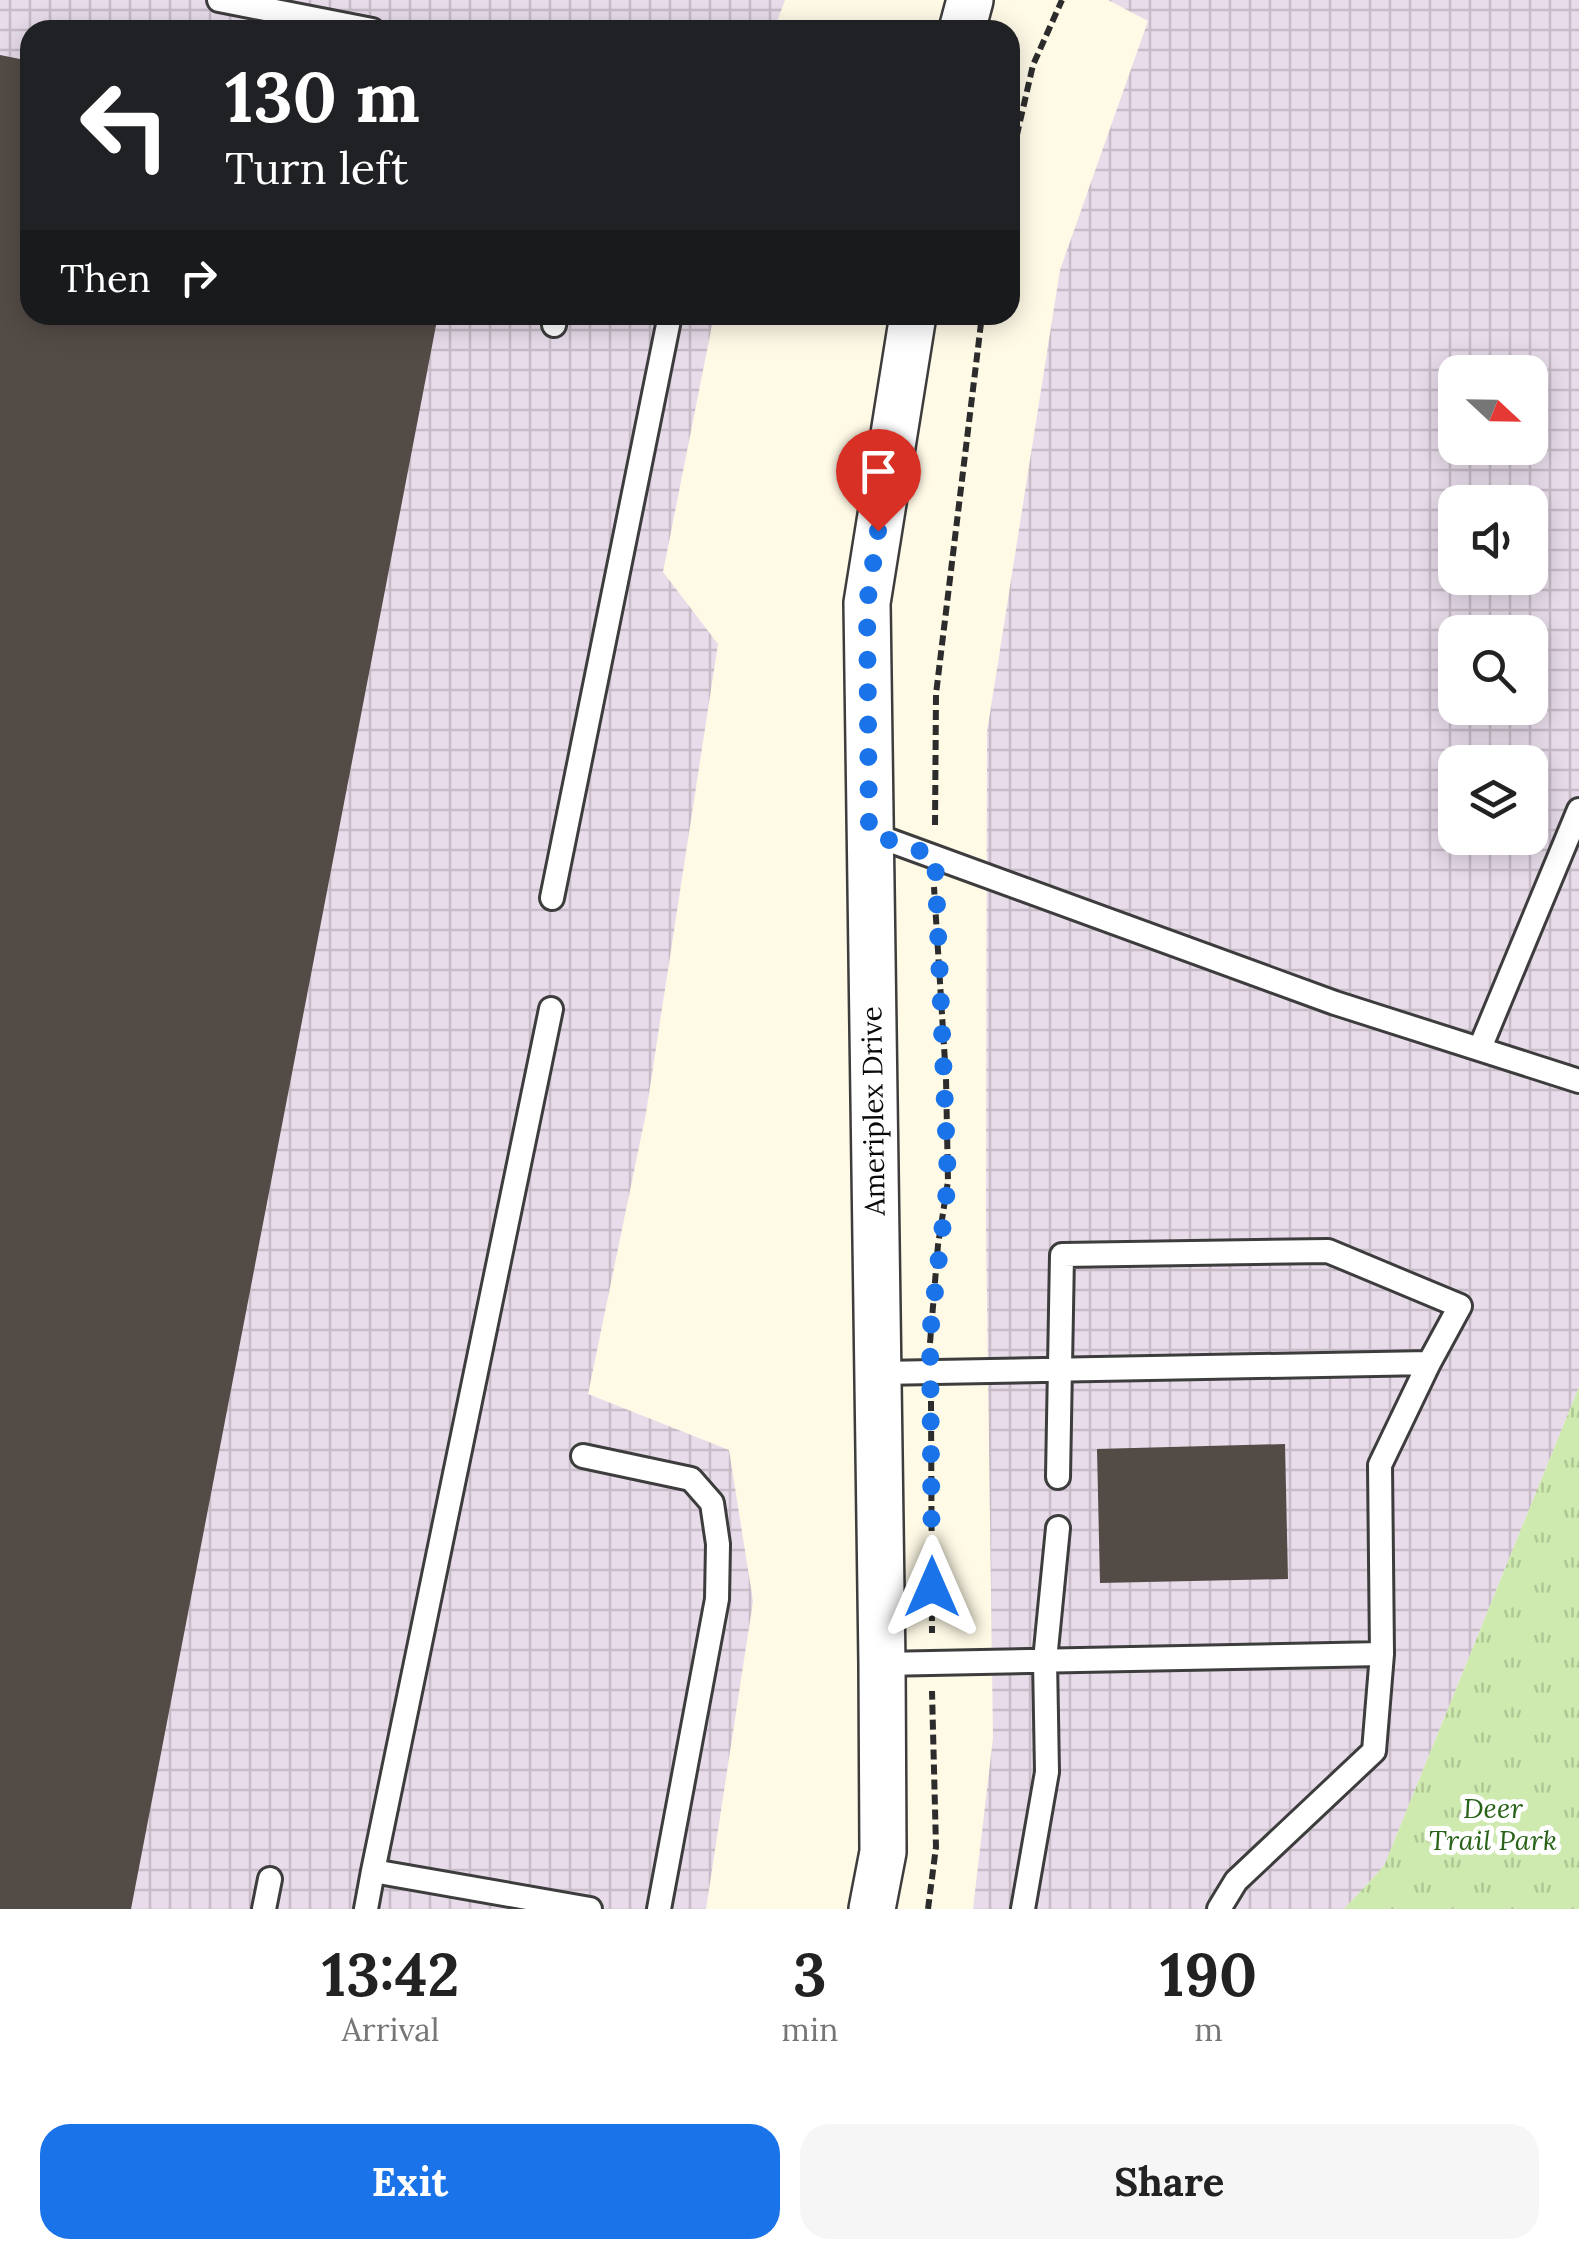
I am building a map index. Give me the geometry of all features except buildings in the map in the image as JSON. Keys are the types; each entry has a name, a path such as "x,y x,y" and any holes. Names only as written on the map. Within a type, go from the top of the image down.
{"street":[{"name":"Ameriplex Drive","path":"872,1909 882,1852 882,1664 867,604 910,325"}],"lane":[{"path":"219,0 321,20"},
{"path":"552,898 668,325"},
{"path":"1480,1048 1579,810"},
{"path":"869,833 1334,1003 1579,1081"},
{"path":"366,1909 551,1009"},
{"path":"1058,1477 1062,1256 1328,1251 1460,1306 1380,1464 1382,1654 1374,1751 1236,1881 1219,1909"},
{"path":"880,1373 1429,1364"},
{"path":"583,1456 692,1479 712,1503 718,1544 718,1599 659,1909"},
{"path":"1024,1909 1046,1772 1045,1660 1058,1528"},
{"path":"882,1664 1382,1654"},
{"path":"373,1871 590,1909"},
{"path":"264,1909 270,1879"}],"path":[{"path":"1020,122 1033,66 1062,0"},
{"path":"928,1909 936,1847 930,1372 936,1263 948,1181 935,856 936,694 981,325"}],"shaded area":[{"path":"0,0 785,0 778,20 20,20 20,325 712,325 663,572 718,644 646,1113 588,1394 729,1450 753,1601 706,1909 0,1909"},
{"path":"1108,0 1579,0 1579,1387 1384,1866 1344,1909 973,1909 993,1738 986,1226 987,732 1060,270 1148,21"}],"green space":[{"name":"Deer Trail Park","path":"1579,1387 1579,1909 1344,1909 1384,1866"}],"route":[{"path":"878,531 867,604 869,833 935,856 948,1181 930,1334 932,1587"}]}
